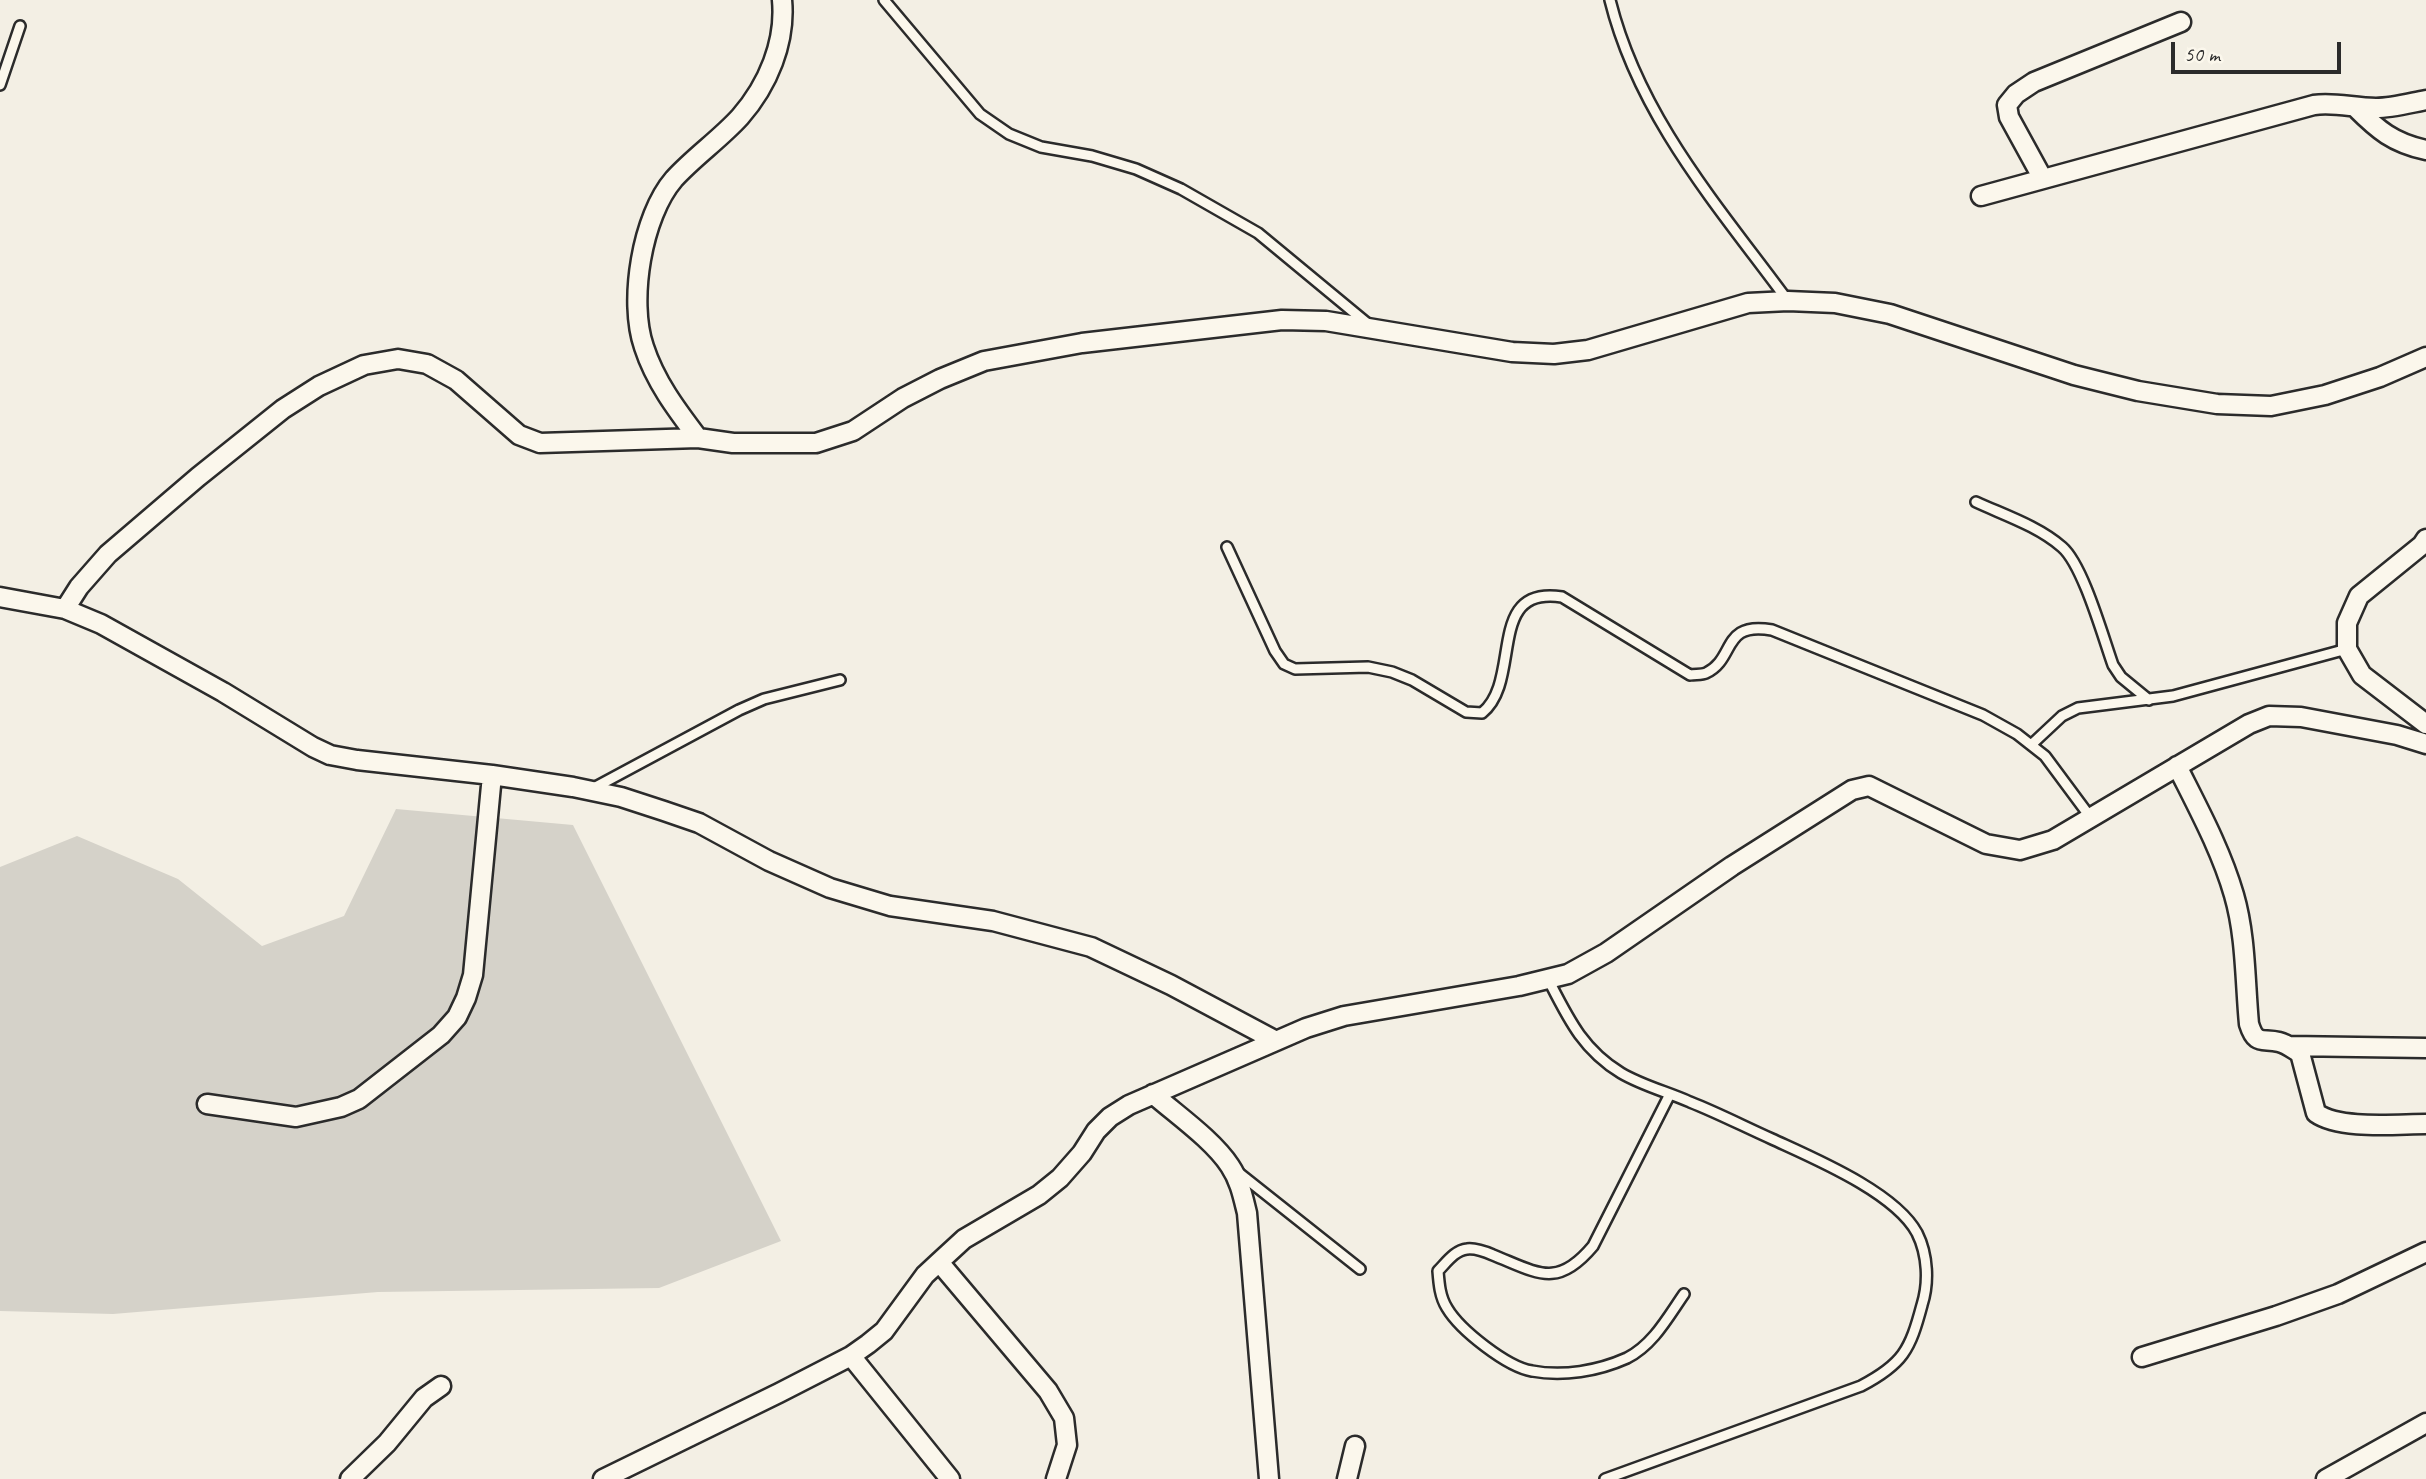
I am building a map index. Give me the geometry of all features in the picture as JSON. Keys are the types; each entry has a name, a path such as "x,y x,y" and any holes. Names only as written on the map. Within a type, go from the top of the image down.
{"street":[{"path":"698,438 675,408 656,376 642,344 638,310 639,266 650,220 673,181 755,98 782,37 782,0"},
{"path":"2043,179 2009,117 2007,105 2016,94 2034,82 2180,22"},
{"path":"1981,196 2314,105 2332,103 2378,108 2426,100"},
{"path":"2355,107 2387,137 2426,150"},
{"path":"65,609 79,587 108,554 198,477 284,409 319,386 364,365 398,359 427,364 456,380 519,435 540,443 698,438 733,443 816,443 853,431 903,398 940,379 985,361 1082,343 1282,320 1326,321 1511,352 1554,354 1588,350 1623,341 1748,303 1835,303 1890,314 2074,375 2138,391 2217,404 2271,406 2325,395 2380,377 2426,357"},
{"path":"2426,539 2358,596 2347,624 2347,649 2362,675 2426,724"},
{"path":"0,597 65,609 101,624 330,755 492,775 589,790 631,801 699,823 769,861 830,888 890,906 993,921 1091,947 1171,985 1276,1041"},
{"path":"603,1479 851,1356 884,1331 925,1275 964,1239 1040,1195 1060,1178 1082,1153 1096,1131 1110,1117 1129,1105 1276,1041 1344,1016 1519,986 1568,974 1586,966 1732,866 1852,790 1869,786 1986,844 2021,850 2053,840 2249,724 2269,716 2301,717 2397,735 2426,744"},
{"path":"2177,766 2221,857 2235,897 2252,1035 2260,1041 2279,1042 2300,1053 2316,1113 2324,1119 2345,1123 2426,1124"},
{"path":"207,1104 296,1117 341,1107 359,1099 441,1035 457,1017 472,975 492,775"},
{"path":"2289,1046 2426,1048"},
{"path":"1153,1094 1230,1165 1241,1187 1247,1213 1269,1479"},
{"path":"2142,1357 2338,1294 2426,1252"},
{"path":"939,1262 1048,1391 1064,1418 1067,1445 1056,1479"},
{"path":"851,1356 950,1479"},
{"path":"350,1479 387,1443 424,1398 441,1386"},
{"path":"2326,1479 2426,1423"},
{"path":"1347,1479 1355,1446"}],"lane":[{"path":"884,0 980,114 1009,134 1041,147 1092,156 1136,169 1181,189 1258,233 1374,329"},
{"path":"1611,0 1635,76 1651,109 1696,178 1788,301"},
{"path":"0,85 20,26"},
{"path":"1976,502 2030,527 2064,548 2082,582 2113,665 2134,689 2149,700"},
{"path":"1227,547 1275,651 1284,664 1295,669 1368,667 1412,680 1466,712 1482,713 1492,705 1499,691 1514,613 1526,602 1542,594 1562,597 1690,675 1706,673 1717,664 1737,634 1756,627 1772,630 1983,716 2017,734 2045,756 2091,818"},
{"path":"2031,745 2062,716 2078,708 2172,696 2347,649"},
{"path":"589,790 751,705 789,692 840,680"},
{"path":"1548,979 1576,1032 1597,1055 1622,1074 1845,1173 1900,1211 1917,1233 1924,1257 1927,1287 1914,1335 1901,1357 1885,1374 1861,1386 1605,1479"},
{"path":"1670,1094 1593,1246 1579,1263 1562,1273 1539,1274 1485,1252 1467,1249 1451,1256 1438,1272 1439,1287 1446,1307 1459,1325 1488,1349 1529,1371 1553,1373 1602,1367 1629,1357 1652,1339 1684,1294"},
{"path":"1230,1165 1360,1269"}],"shaded area":[{"path":"396,809 573,825 781,1241 659,1288 378,1292 113,1314 0,1311 0,867 77,836 178,879 262,946 344,916"}]}
